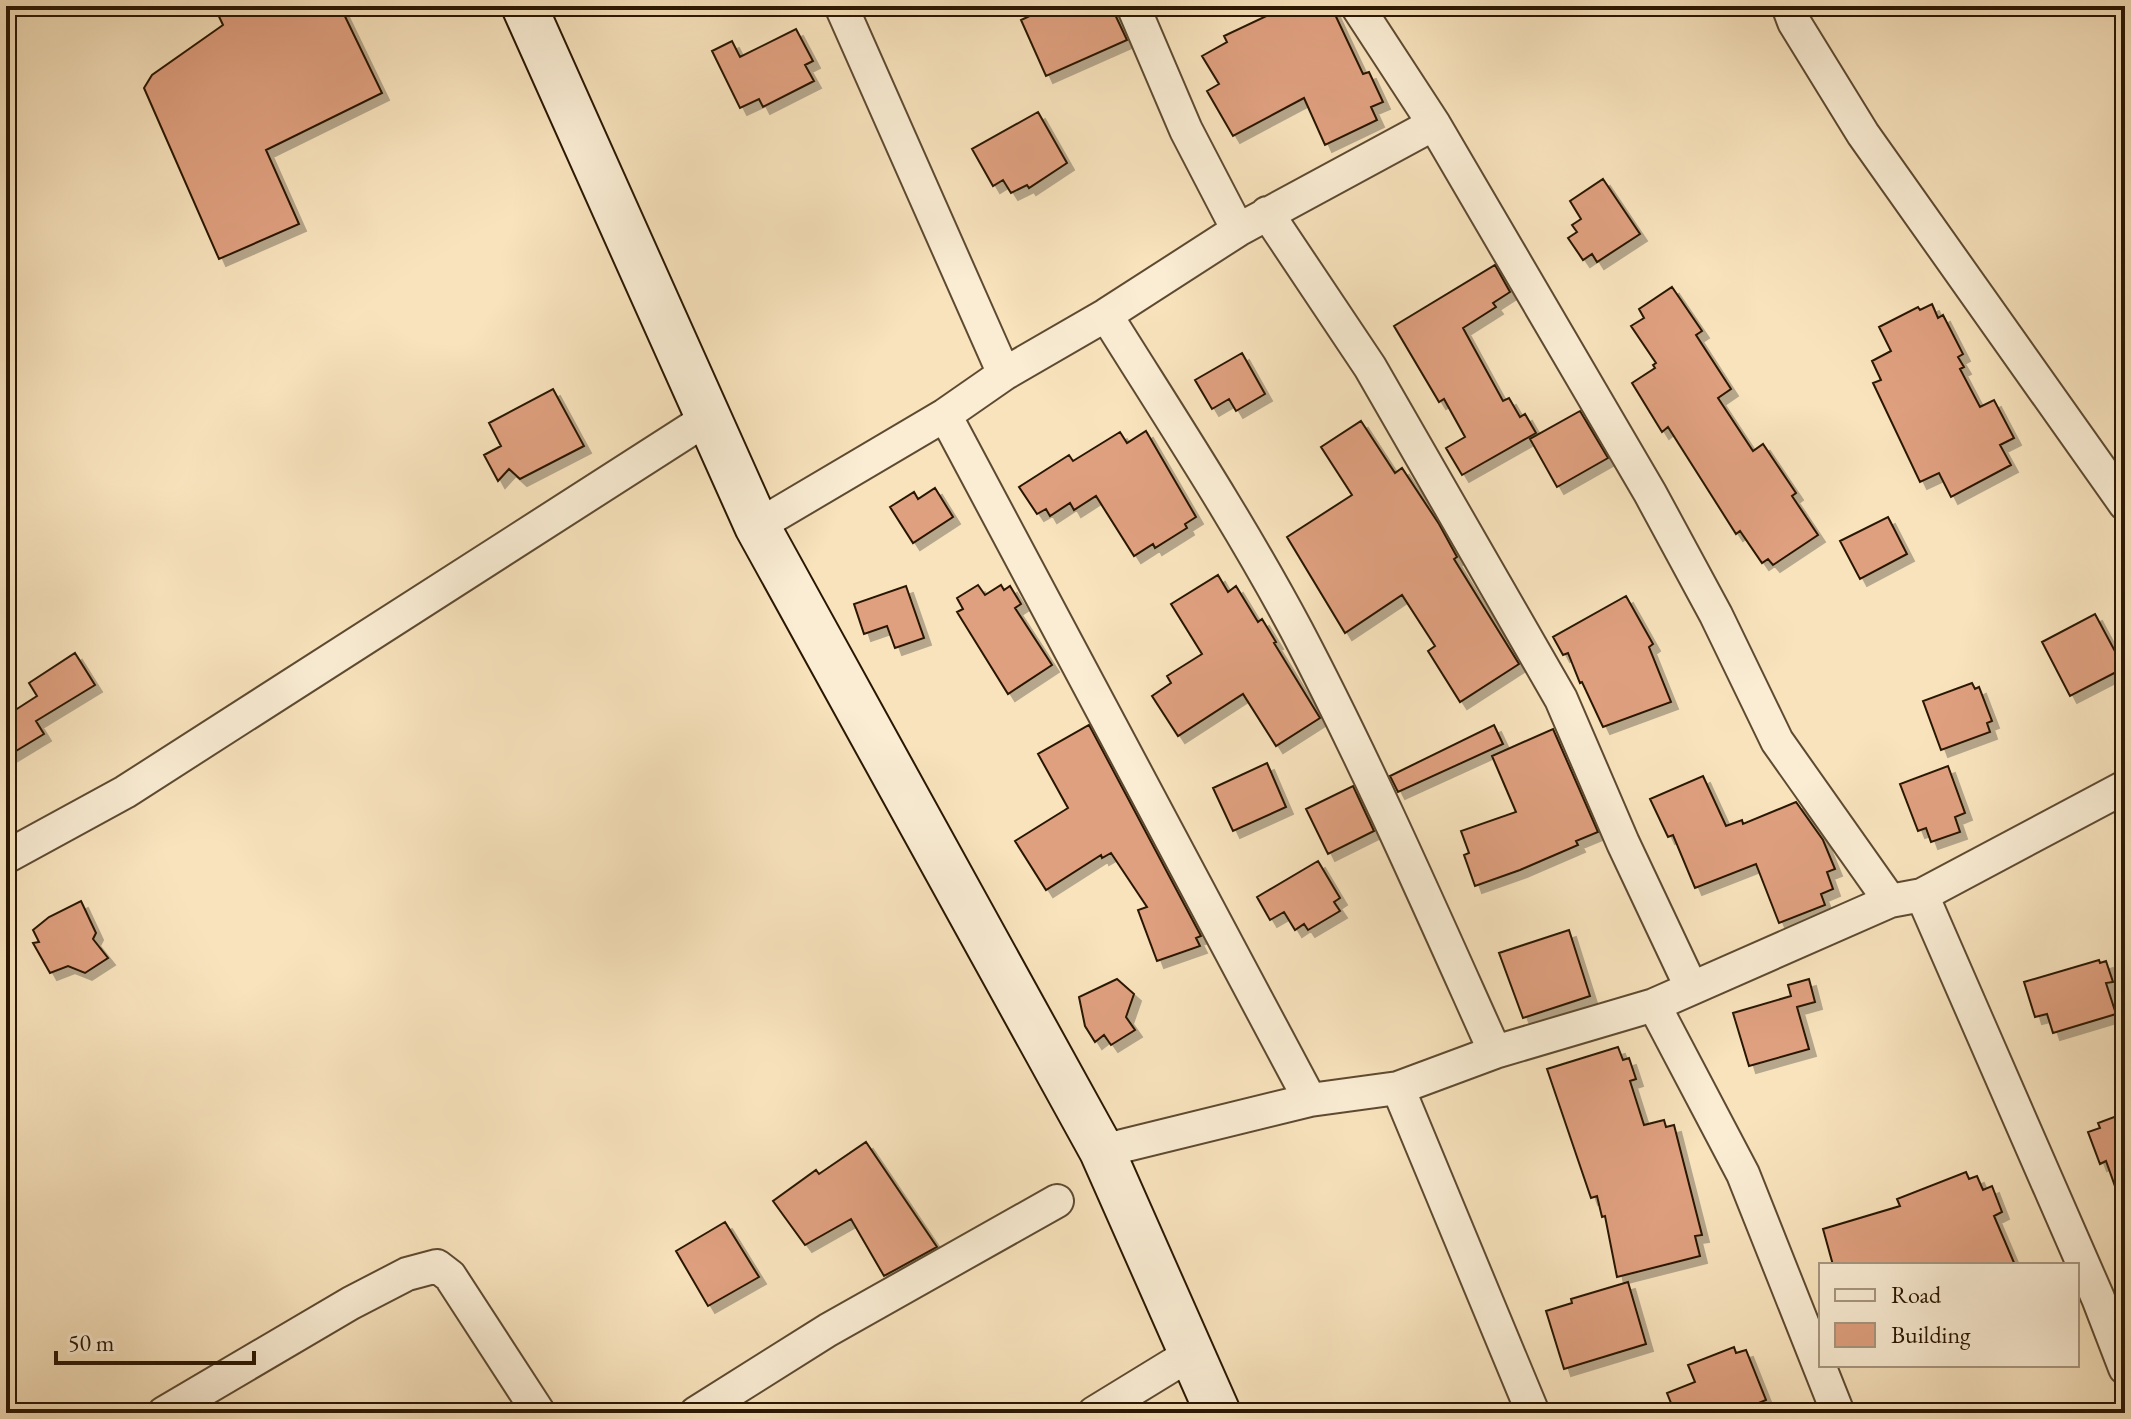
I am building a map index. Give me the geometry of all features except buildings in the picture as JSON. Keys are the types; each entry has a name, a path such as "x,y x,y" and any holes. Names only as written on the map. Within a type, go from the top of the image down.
{"street":[{"path":"524,6 757,526 1102,1151 1218,1413"},
{"path":"841,6 1004,374"},
{"path":"1133,6 1186,130 1238,230"},
{"path":"1357,6 1434,124 1650,493 1716,615 1777,741 1890,901"},
{"path":"1786,11 1863,134 2125,504"},
{"path":"757,526 945,415 1004,374 1106,315 1238,230 1434,124"},
{"path":"1267,213 1370,367 1561,699 1623,843 1691,987"},
{"path":"1106,315 1221,500 1295,628 1360,753 1495,1052"},
{"path":"945,415 1310,1100"},
{"path":"6,857 125,792 708,418"},
{"path":"1102,1151 1310,1100 1398,1088 1495,1052 1654,1005 1890,901 1922,895 2125,787"},
{"path":"1922,895 2098,1298 2125,1368"},
{"path":"1654,1005 1743,1174 1819,1365"},
{"path":"1398,1088 1533,1413"},
{"path":"696,1413 828,1330 1057,1201"},
{"path":"164,1413 351,1303 407,1274 437,1266 450,1276 539,1413"},
{"path":"1094,1413 1192,1353"},
{"path":"1820,1367 1838,1413"}]}
